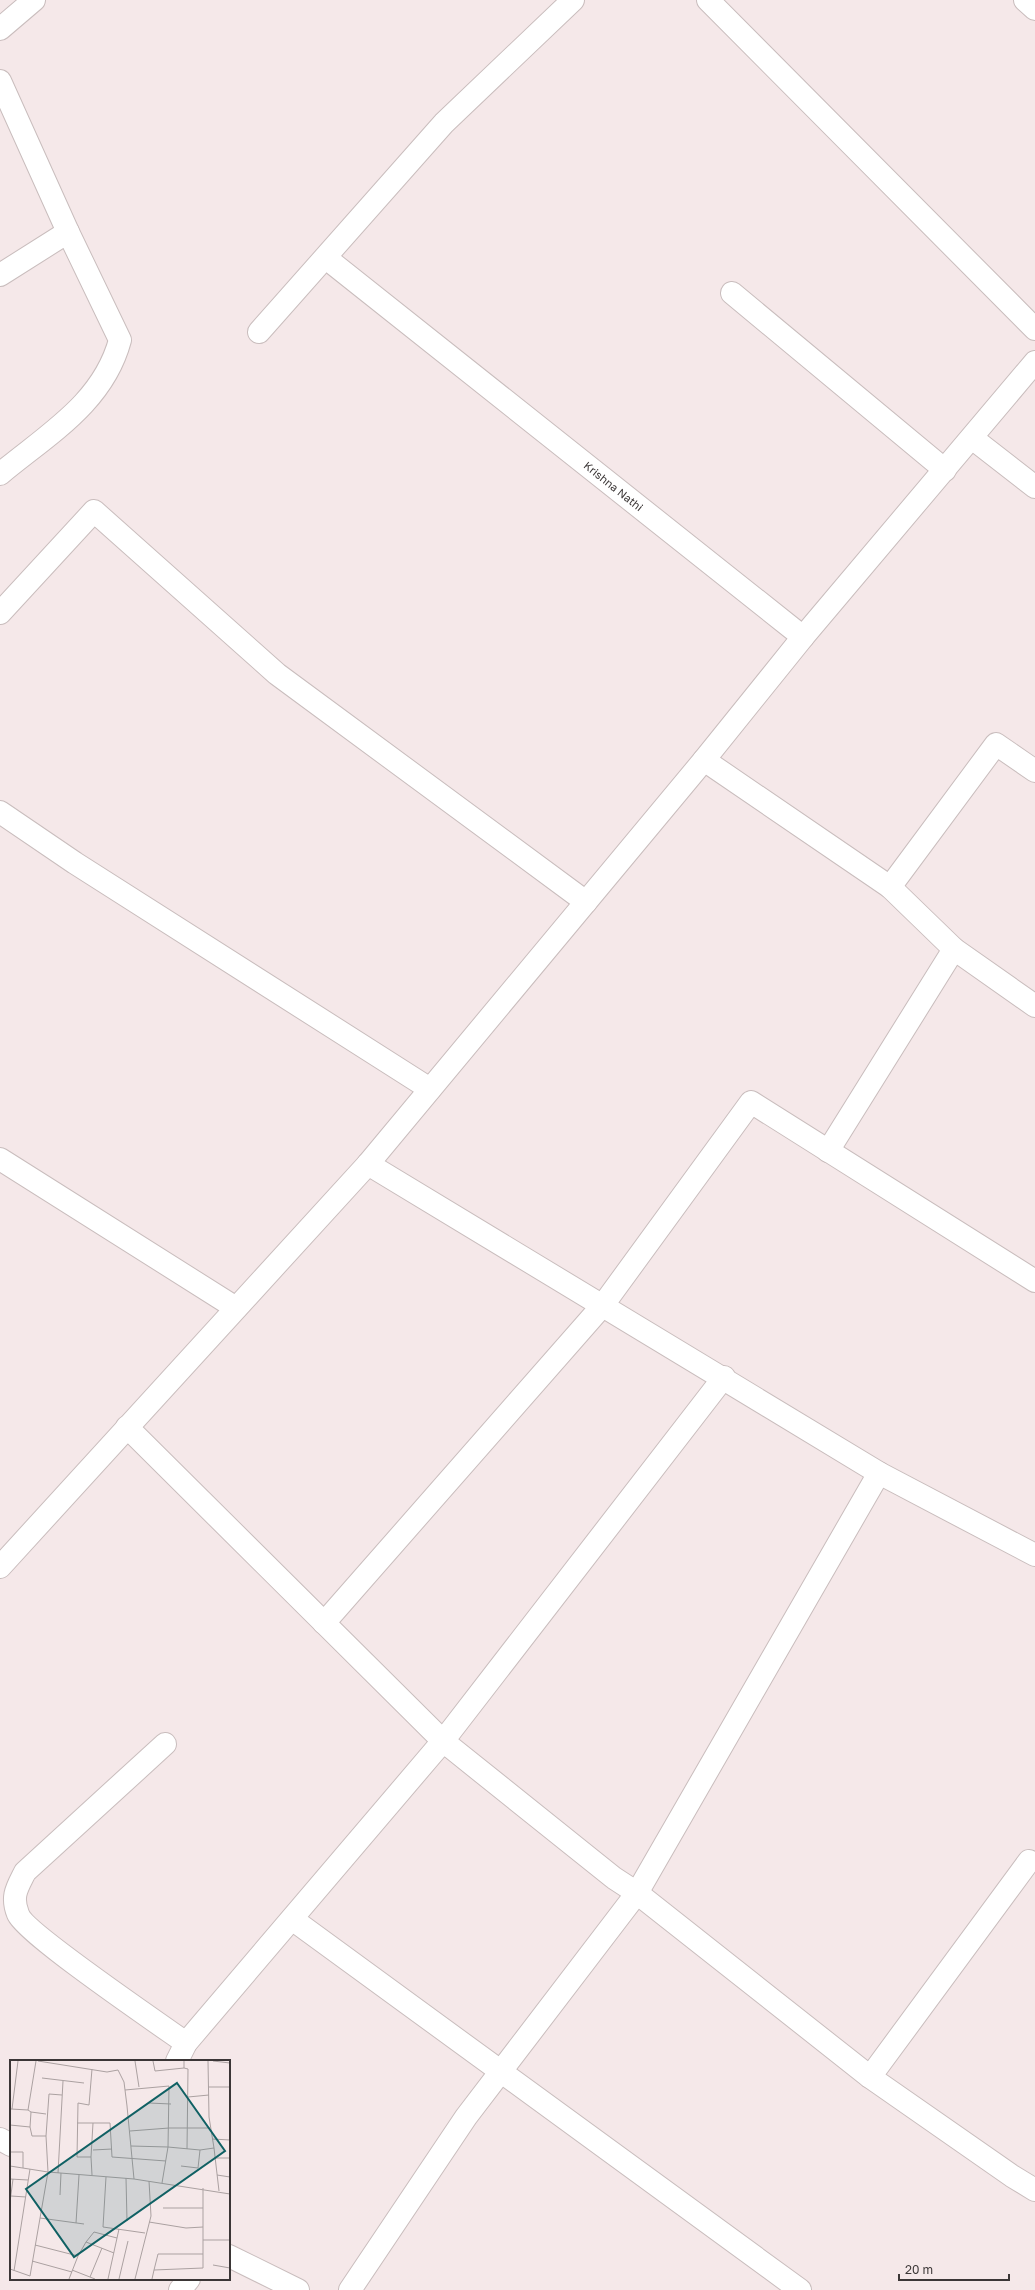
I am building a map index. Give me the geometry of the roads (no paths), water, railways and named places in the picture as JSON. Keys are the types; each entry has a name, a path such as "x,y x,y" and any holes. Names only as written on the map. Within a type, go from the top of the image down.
{"street":[{"path":"0,29 34,0"},
{"path":"259,332 444,123 573,0"},
{"path":"708,0 1035,329"},
{"path":"1025,0 1035,9"},
{"path":"0,80 68,232 120,340 115,357 105,378 86,404 0,474"},
{"path":"0,275 68,232"},
{"name":"Krishna Nathi","path":"326,258 803,637"},
{"path":"732,293 946,470"},
{"path":"0,1566 368,1164 704,760 803,637 946,470 1035,362"},
{"path":"972,438 1035,487"},
{"path":"0,613 94,511 277,674 586,902"},
{"path":"890,887 996,744 1035,772"},
{"path":"704,760 890,887 954,949 1035,1006"},
{"path":"0,812 75,863 430,1089"},
{"path":"828,1151 954,949"},
{"path":"324,1623 603,1305 751,1102 1035,1281"},
{"path":"0,1159 236,1308"},
{"path":"368,1164 724,1377 879,1473 1035,1555"},
{"path":"165,1744 25,1872 14,1896 18,1916 44,1940 182,2052 292,1919 443,1741 724,1377"},
{"path":"127,1427 443,1741 614,1878 637,1893 870,2077 1012,2176 1035,2190"},
{"path":"350,2290 466,2117 637,1893 879,1473"},
{"path":"870,2077 1029,1861"},
{"path":"292,1919 800,2290"},
{"path":"230,2256 298,2290"},
{"path":"180,2290 188,2280"}]}
